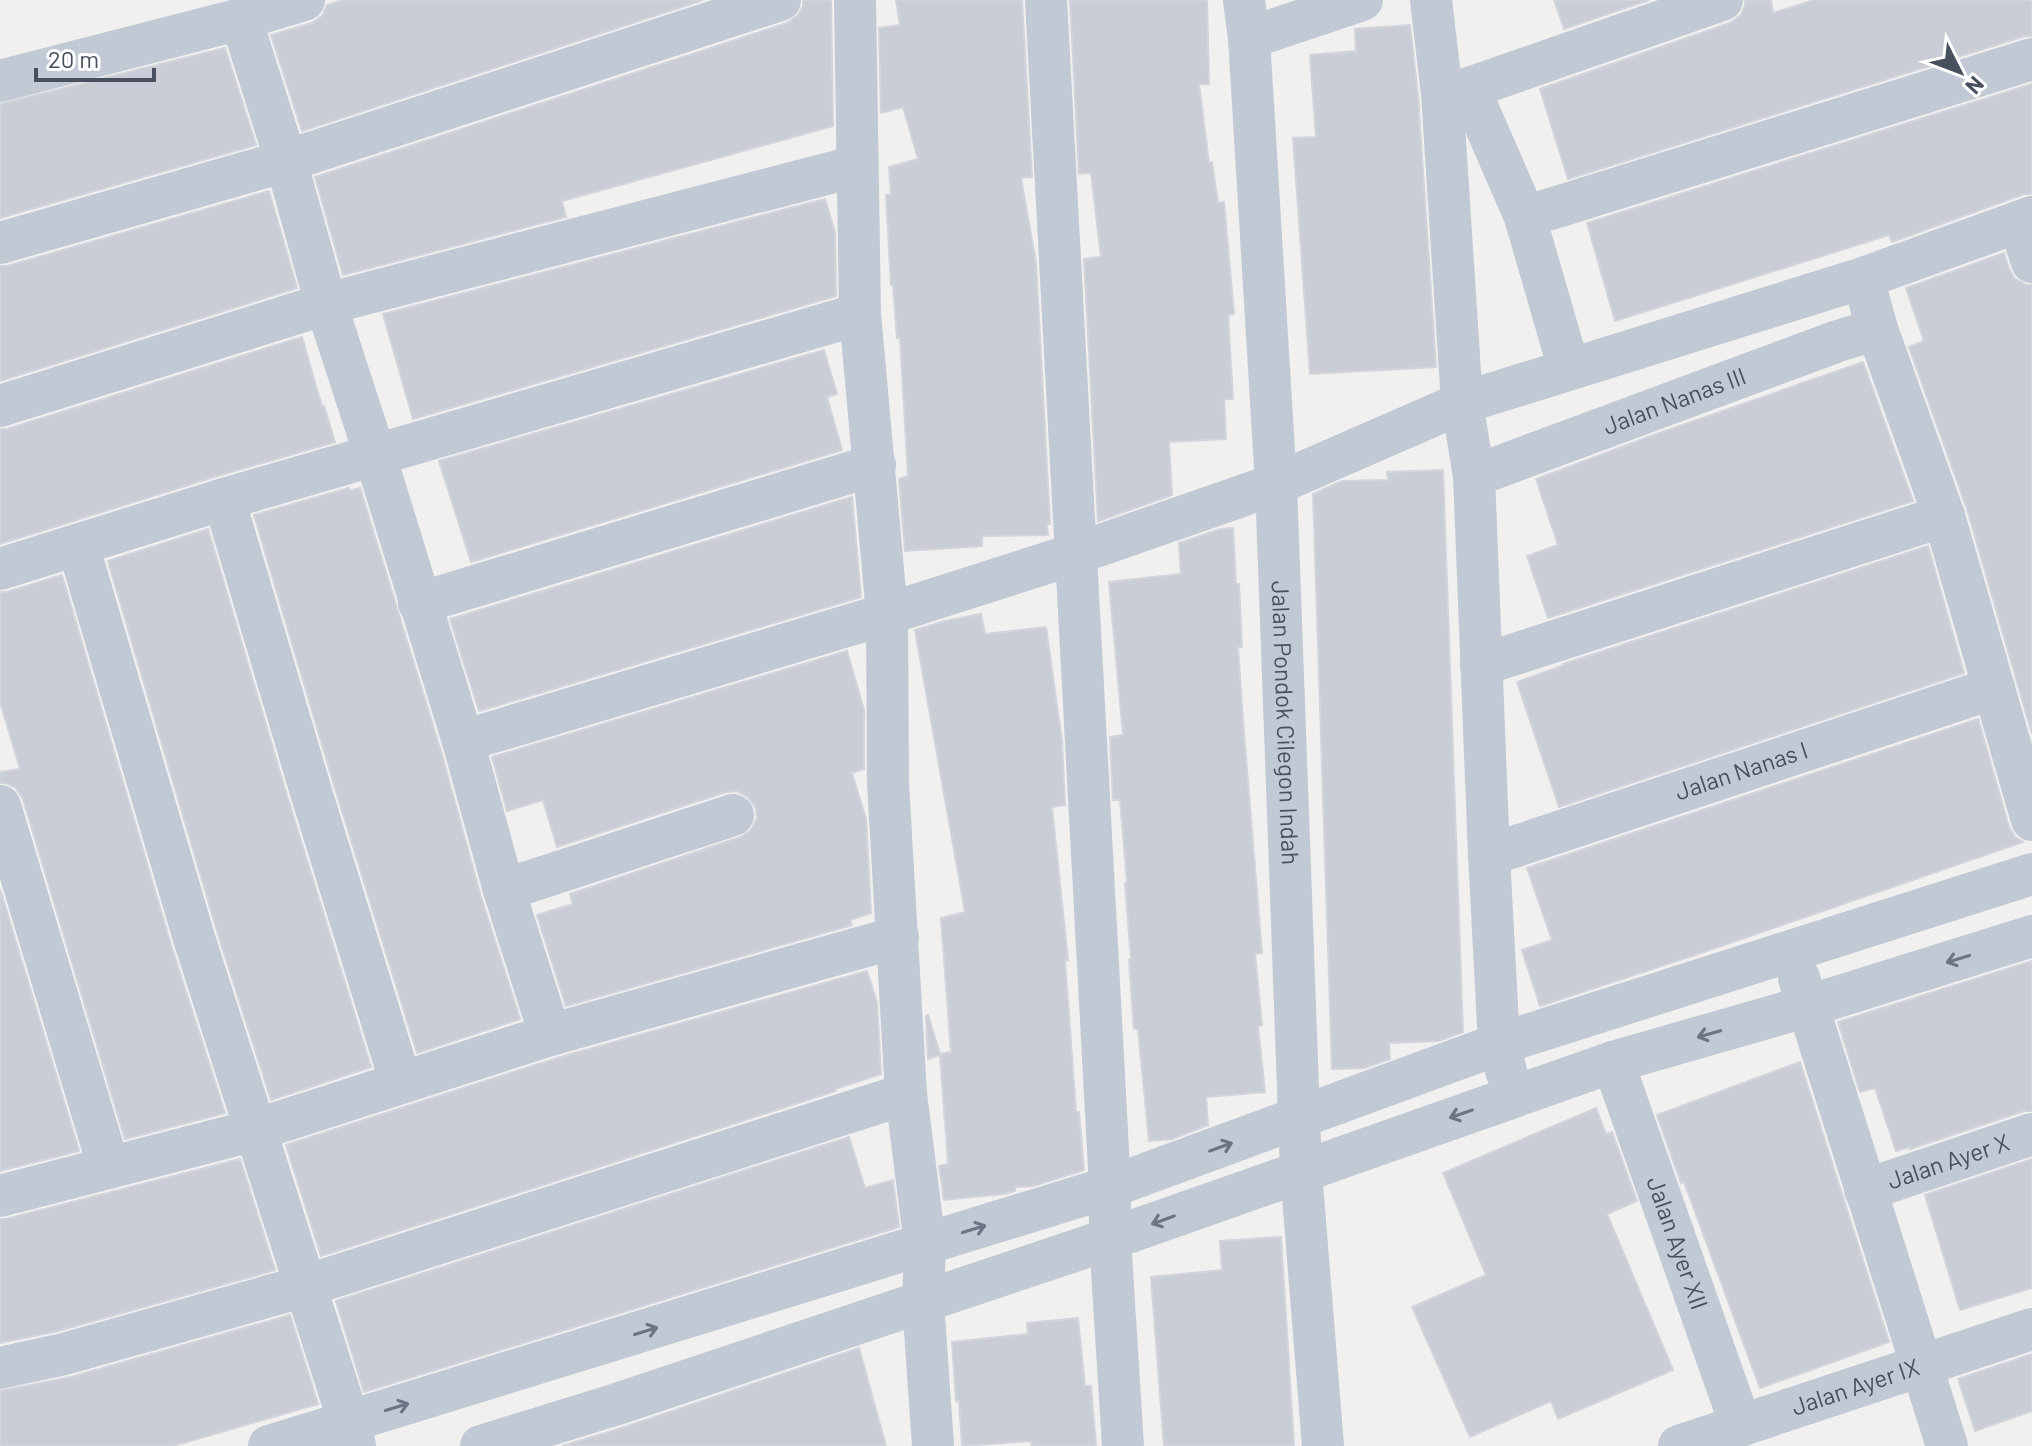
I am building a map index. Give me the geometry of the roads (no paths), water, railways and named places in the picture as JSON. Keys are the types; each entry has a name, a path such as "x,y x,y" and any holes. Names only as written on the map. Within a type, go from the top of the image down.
{"street":[{"path":"0,81 304,0"},
{"path":"0,243 286,161 780,0"},
{"path":"855,0 860,314 887,614 888,783 906,1094 925,1245 923,1302 933,1446"},
{"path":"1046,0 1123,1446"},
{"path":"1247,19 1362,0"},
{"path":"1431,0 1455,91 1462,403 1474,476 1499,1044 1512,1097"},
{"path":"1455,91 1722,0"},
{"path":"241,19 550,1035"},
{"name":"Jalan Pondok Cilegon Indah","path":"1247,19 1276,484 1301,1171 1323,1446"},
{"path":"1525,217 2032,59"},
{"path":"1455,91 1525,217 1569,369"},
{"path":"0,406 326,304 857,166"},
{"path":"463,741 887,614 1075,554 1276,484 1462,403 1863,278 2026,220 2032,262"},
{"path":"1863,278 1877,329 1944,516 2032,820"},
{"path":"0,569 224,499 860,314"},
{"name":"Jalan Nanas III","path":"1474,476 1877,329"},
{"path":"419,603 875,465"},
{"path":"224,499 401,1083"},
{"path":"1481,665 1944,516"},
{"path":"78,545 189,923 352,1434"},
{"name":"Jalan Nanas I","path":"1489,855 1994,688"},
{"path":"0,806 109,1168"},
{"path":"504,890 733,815"},
{"path":"269,1446 352,1434 1110,1187 1499,1044 2032,874"},
{"path":"481,1446 617,1404 1110,1239 1613,1062 1808,1006 2032,936"},
{"path":"0,1196 255,1130 550,1035 898,937"},
{"path":"1790,952 1947,1446"},
{"name":"Jalan Ayer XII","path":"1613,1062 1741,1426"},
{"path":"0,1368 64,1354 305,1286 906,1094"},
{"name":"Jalan Ayer X","path":"1865,1190 2032,1134"},
{"name":"Jalan Ayer IX","path":"1679,1446 2032,1329"}]}
